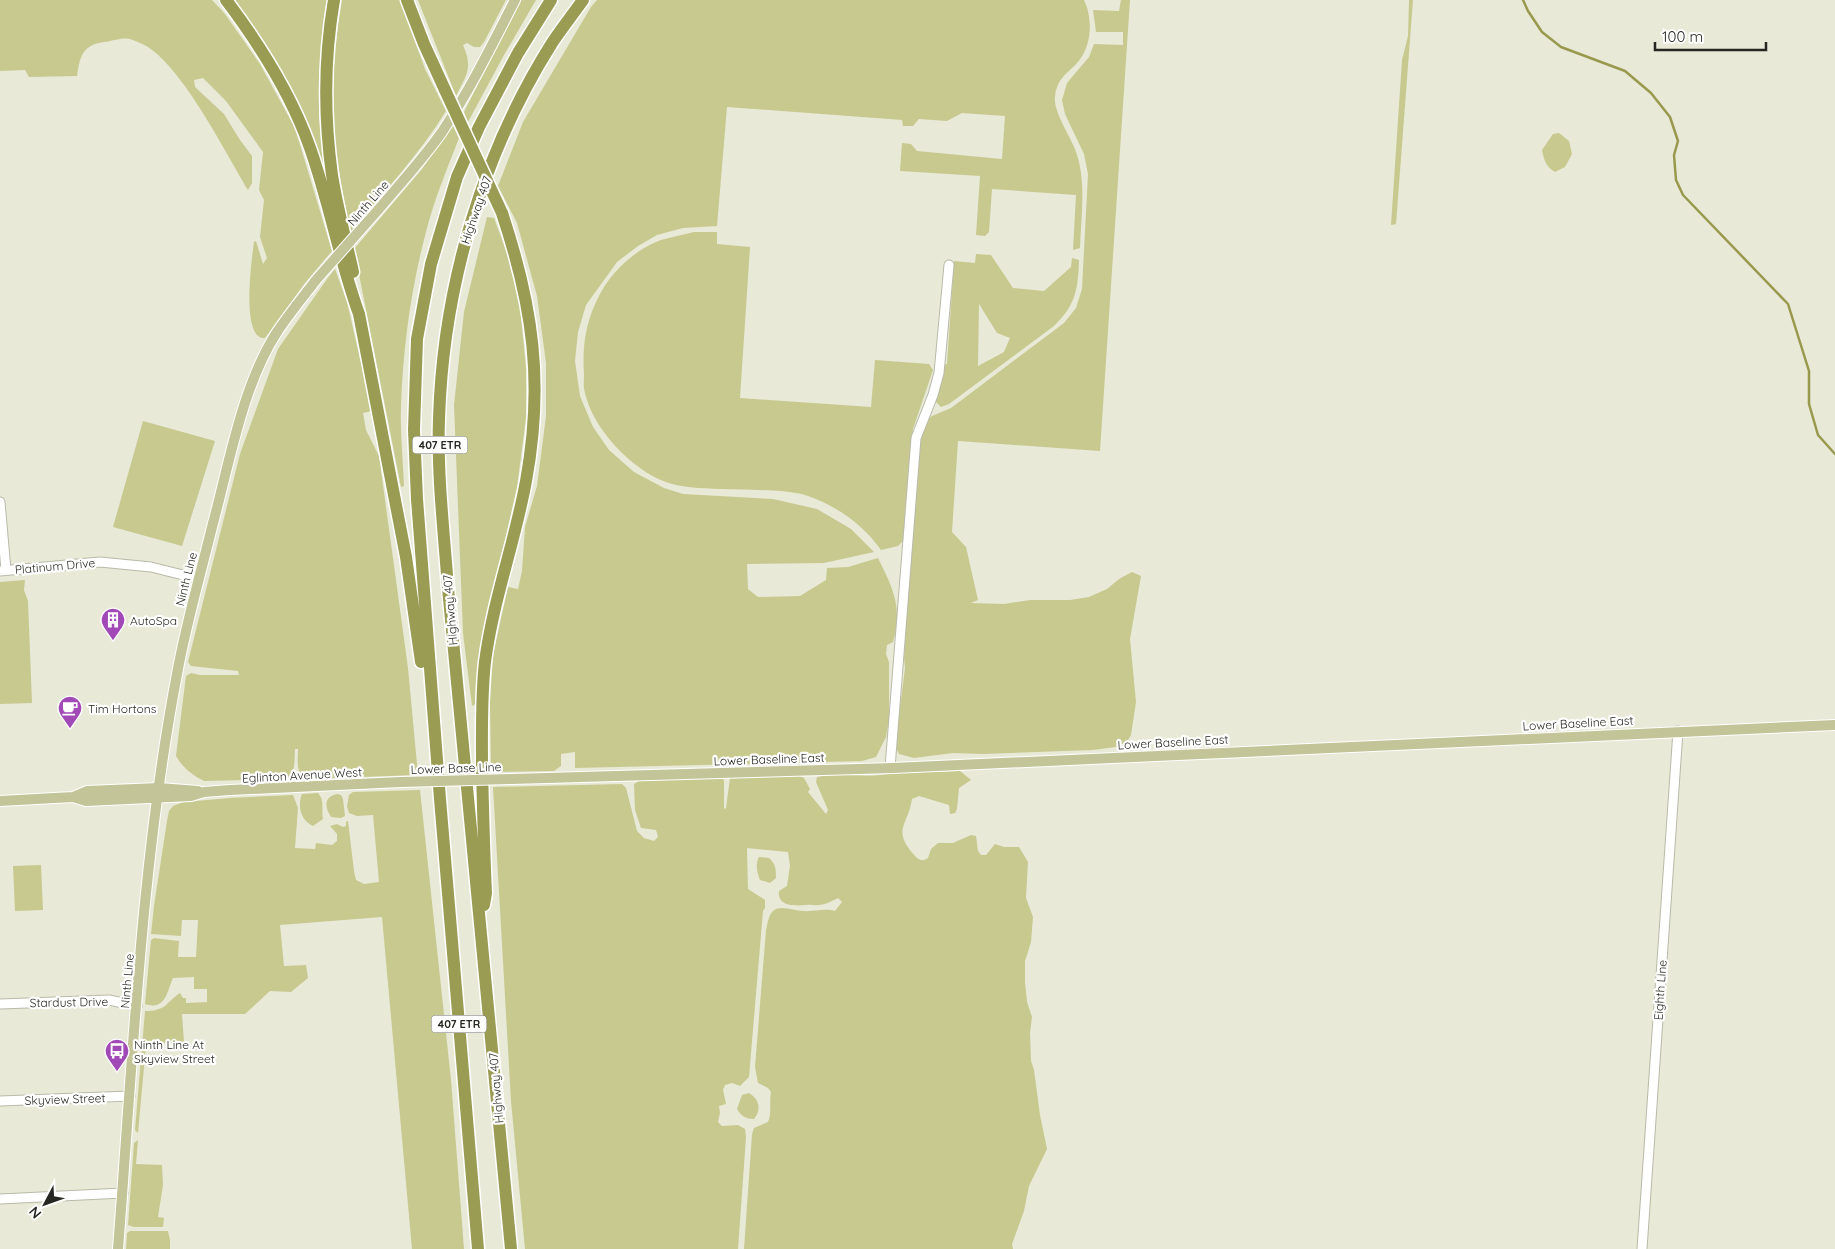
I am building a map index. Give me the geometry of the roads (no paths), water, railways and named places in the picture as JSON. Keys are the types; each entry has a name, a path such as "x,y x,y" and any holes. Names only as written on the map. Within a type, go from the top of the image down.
{"highway":[{"path":"226,0 255,40 288,96 300,121 319,175 350,289 359,314"},
{"path":"334,0 327,58 326,107 332,176 358,292 359,314 406,557 440,799"},
{"path":"408,0 424,44 502,213 520,271 534,347 535,414 526,482 492,623 485,662 482,734 486,893 480,920"},
{"name":"Highway 407","path":"478,1249 417,499 414,430 417,338 431,264 457,177 479,127 518,53 551,0"},
{"name":"Highway 407","path":"511,1249 448,588 440,493 439,421 445,348 454,289 464,246 482,189 505,132 526,89 553,43 583,0"}],"main road":[{"name":"Ninth Line","path":"118,1249 137,1006 158,792 177,672 246,398 276,333 316,280 417,165 443,130 469,88 515,0"},
{"name":"Lower Baseline East","path":"512,779 890,768 1835,724"},
{"name":"Lower Base Line","path":"401,782 512,779"},
{"name":"Eglinton Avenue West","path":"0,801 73,797 86,801 158,792 191,796 204,792 401,782"}],"street":[{"path":"890,768 916,438 933,395 939,373 948,265"},
{"path":"0,502 3,570"},
{"name":"Platinum Drive","path":"3,570 100,562 151,567 199,579"},
{"name":"Eighth Line","path":"1642,1249 1678,731"},
{"name":"Stardust Drive","path":"0,1004 108,1000 137,1006"},
{"name":"Skyview Street","path":"0,1102 130,1096"},
{"path":"0,1199 123,1193"}],"waterway":[{"path":"1523,0 1542,32 1561,47 1625,71 1651,93 1670,117 1678,141 1674,155 1676,180 1683,195 1788,304 1809,371 1809,404 1818,435 1835,454"}],"place":[{"name":"AutoSpa","path":"113,641"},
{"name":"Tim Hortons","path":"70,729"},
{"name":"Ninth Line At Skyview Street","path":"117,1072"}]}
